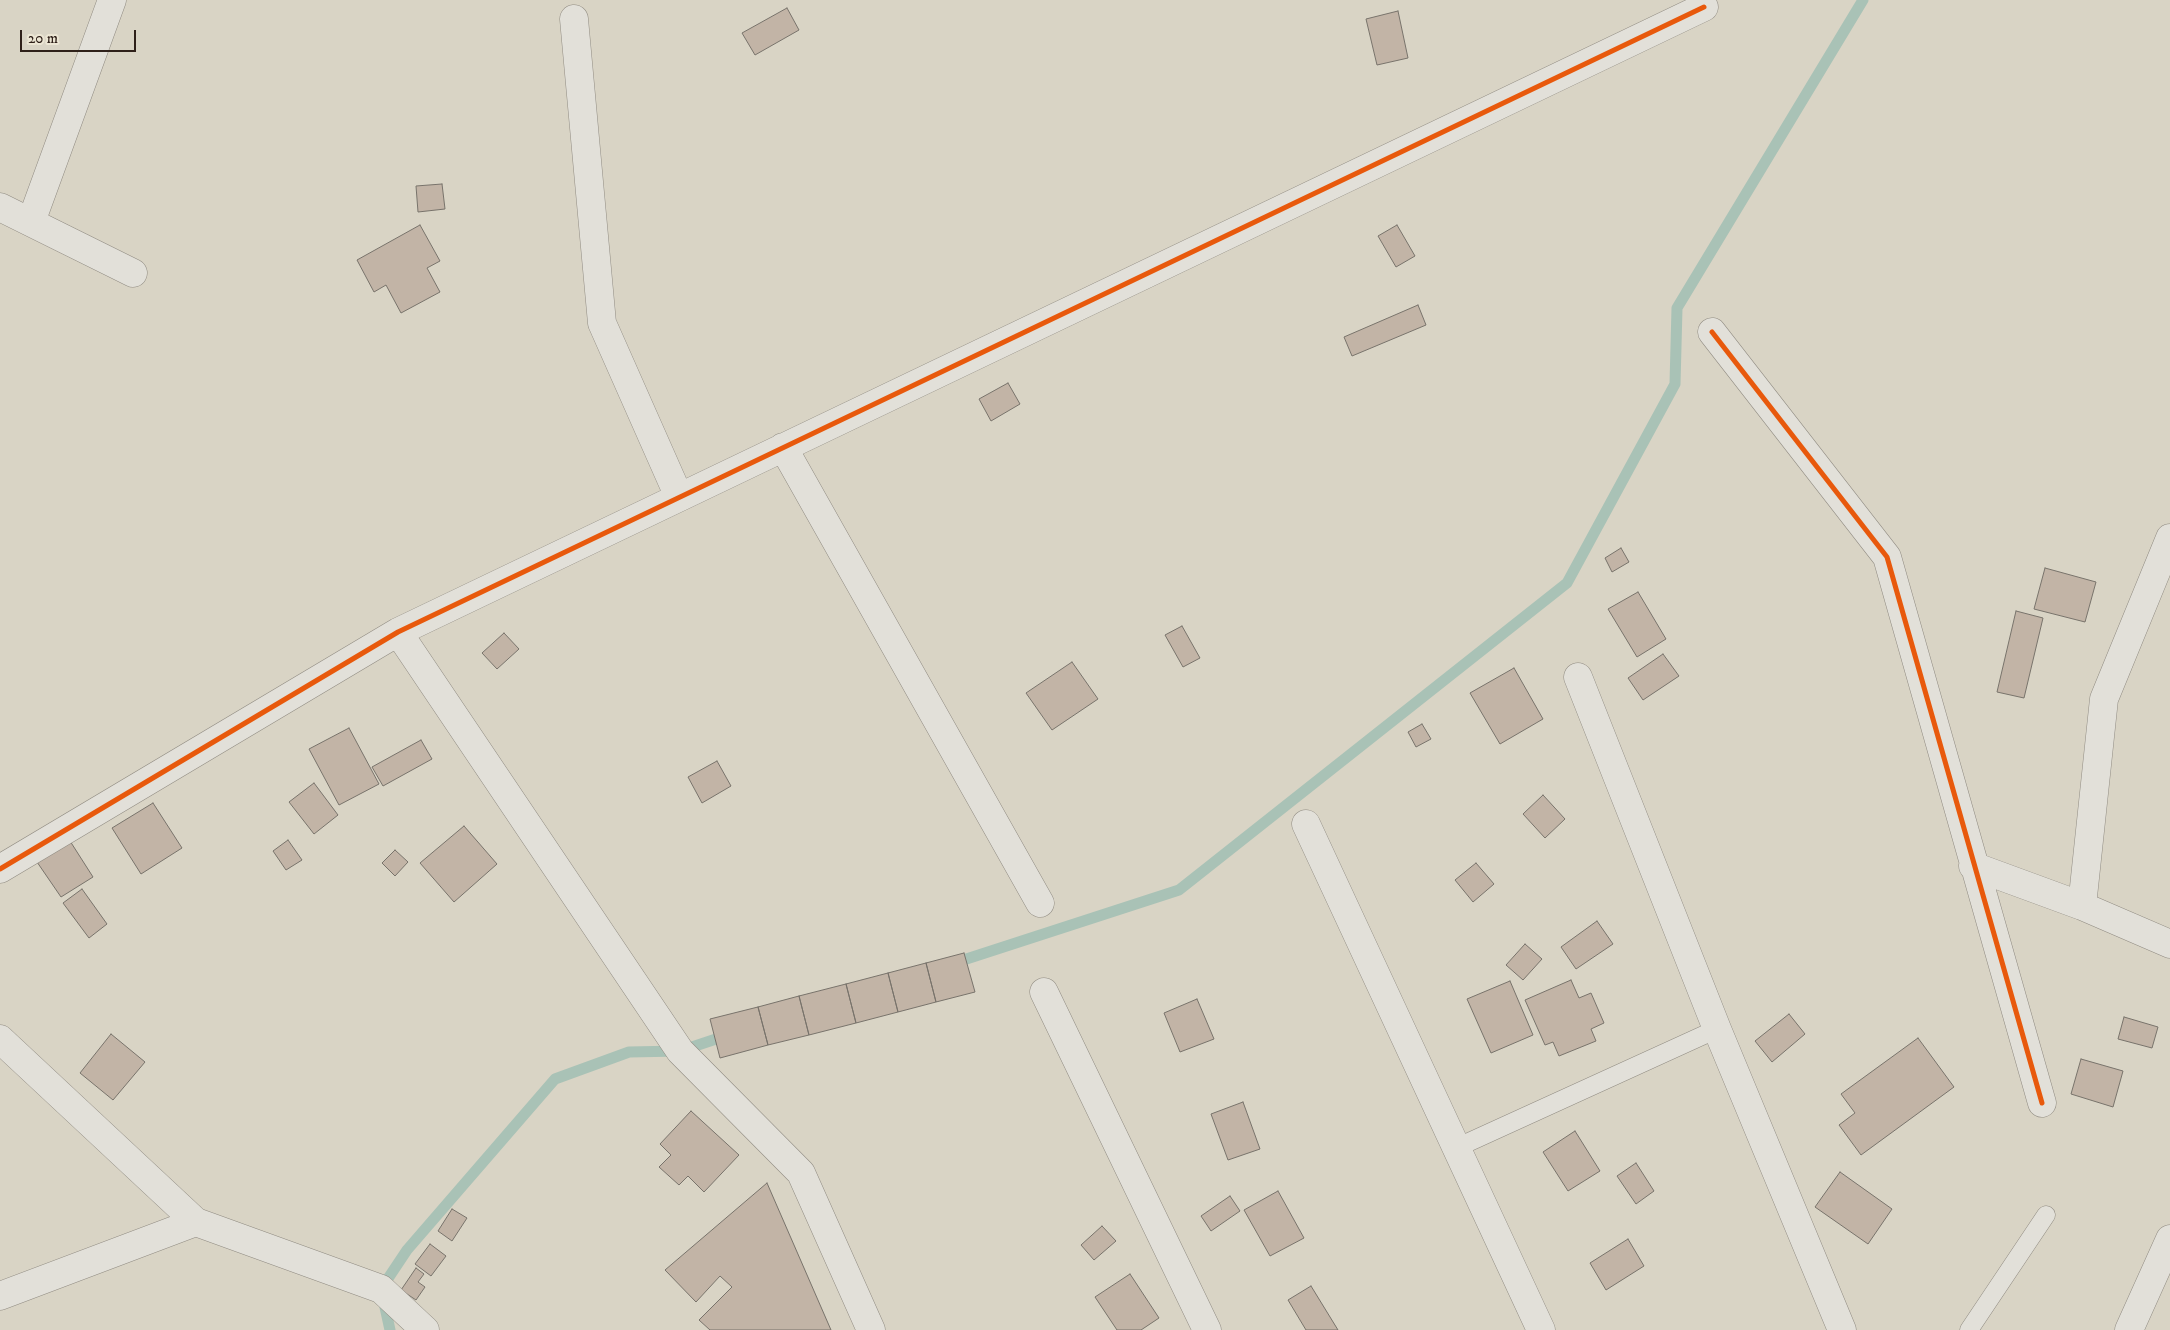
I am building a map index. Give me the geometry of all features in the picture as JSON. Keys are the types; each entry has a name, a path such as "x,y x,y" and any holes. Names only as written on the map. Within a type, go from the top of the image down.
{"street":[{"path":"31,222 112,0"},
{"path":"0,869 398,632 1704,7"},
{"path":"574,19 602,323 679,497"},
{"path":"0,207 133,273"},
{"path":"1712,332 1887,557 1973,866 2042,1102"},
{"path":"783,447 1040,903"},
{"path":"2082,906 2104,699 2170,538"},
{"path":"398,632 680,1051 801,1173 871,1330"},
{"path":"1578,677 1717,1029 1842,1330"},
{"path":"1306,824 1541,1330"},
{"path":"1973,866 2082,906 2170,944"},
{"path":"1044,992 1206,1330"},
{"path":"0,1039 196,1222 381,1289 425,1330"},
{"path":"0,1296 196,1222"},
{"path":"2129,1330 2170,1239"}],"lane":[{"path":"1456,1148 1717,1029"},
{"path":"1969,1330 2046,1215"}],"building":[{"path":"787,8 799,30 755,55 742,33"},
{"path":"1398,11 1408,58 1377,65 1366,19"},
{"path":"442,184 445,209 418,212 416,186"},
{"path":"420,225 440,261 427,268 440,292 401,313 386,285 374,292 357,260"},
{"path":"1397,225 1415,256 1396,267 1378,236"},
{"path":"1418,305 1426,325 1352,356 1344,337"},
{"path":"1008,383 1020,404 991,421 979,399"},
{"path":"1621,548 1629,562 1612,572 1605,558"},
{"path":"2045,568 2096,582 2085,622 2034,609"},
{"path":"1638,592 1666,639 1637,657 1608,609"},
{"path":"2016,611 2043,618 2024,698 1997,692"},
{"path":"1182,626 1200,658 1183,667 1165,635"},
{"path":"504,633 519,649 497,669 482,653"},
{"path":"1663,654 1679,676 1643,700 1628,678"},
{"path":"1072,662 1098,699 1052,730 1026,693"},
{"path":"1514,668 1543,719 1500,744 1470,693"},
{"path":"1422,724 1431,739 1416,747 1408,732"},
{"path":"349,728 379,784 339,805 309,749"},
{"path":"421,740 432,759 383,786 372,767"},
{"path":"717,761 731,786 702,803 688,777"},
{"path":"314,783 338,815 314,834 289,802"},
{"path":"1543,795 1565,819 1545,838 1523,814"},
{"path":"153,803 182,848 141,874 112,828"},
{"path":"464,826 497,864 454,902 420,863"},
{"path":"288,840 302,860 286,870 273,851"},
{"path":"70,841 93,877 61,897 37,862"},
{"path":"395,850 408,862 395,876 382,863"},
{"path":"1476,863 1494,884 1473,902 1455,880"},
{"path":"82,889 107,924 89,938 63,903"},
{"path":"1597,921 1613,944 1576,969 1561,947"},
{"path":"1525,944 1542,959 1523,980 1506,965"},
{"path":"964,953 975,992 936,1002 926,963"},
{"path":"926,963 936,1002 898,1012 888,973"},
{"path":"888,973 898,1012 856,1023 846,984"},
{"path":"1571,980 1579,998 1591,993 1604,1023 1591,1029 1596,1041 1559,1056 1553,1042 1545,1045 1525,1000"},
{"path":"1510,981 1533,1035 1491,1053 1467,999"},
{"path":"846,984 856,1023 809,1035 799,996"},
{"path":"799,996 809,1035 768,1045 758,1007"},
{"path":"1197,999 1214,1039 1180,1052 1164,1013"},
{"path":"758,1007 768,1045 720,1058 710,1019"},
{"path":"1789,1014 1805,1034 1772,1062 1755,1041"},
{"path":"2124,1017 2158,1027 2152,1048 2118,1039"},
{"path":"111,1034 145,1062 113,1100 80,1073"},
{"path":"1918,1038 1954,1087 1861,1155 1839,1125 1855,1113 1841,1094"},
{"path":"2081,1059 2123,1071 2113,1107 2071,1094"},
{"path":"1243,1102 1260,1149 1228,1160 1211,1114"},
{"path":"691,1111 739,1155 704,1192 688,1176 679,1185 659,1167 671,1155 660,1144"},
{"path":"1575,1131 1600,1171 1568,1191 1543,1152"},
{"path":"1636,1163 1654,1191 1636,1204 1617,1176"},
{"path":"1840,1172 1892,1209 1868,1244 1815,1207"},
{"path":"767,1183 831,1330 710,1330 699,1320 732,1287 720,1276 696,1302 665,1270"},
{"path":"1278,1191 1304,1238 1270,1256 1244,1210"},
{"path":"1230,1196 1240,1211 1211,1231 1201,1216"},
{"path":"452,1209 467,1218 452,1241 438,1231"},
{"path":"1102,1226 1116,1241 1094,1260 1081,1245"},
{"path":"1628,1239 1644,1266 1606,1290 1590,1263"},
{"path":"430,1244 446,1256 431,1276 415,1264"},
{"path":"416,1268 424,1274 418,1282 425,1287 416,1300 401,1290"},
{"path":"1130,1274 1159,1318 1141,1330 1117,1330 1095,1297"},
{"path":"1311,1286 1338,1330 1306,1330 1288,1300"}],"waterway":[{"path":"951,964 1179,890 1567,583 1675,384 1677,308 1863,0"},
{"path":"390,1330 381,1289 407,1250 555,1079 629,1052 680,1051 728,1035"}],"cycle path":[{"path":"0,869 398,632 1704,7"},
{"path":"1712,332 1887,557 2042,1103"}]}
